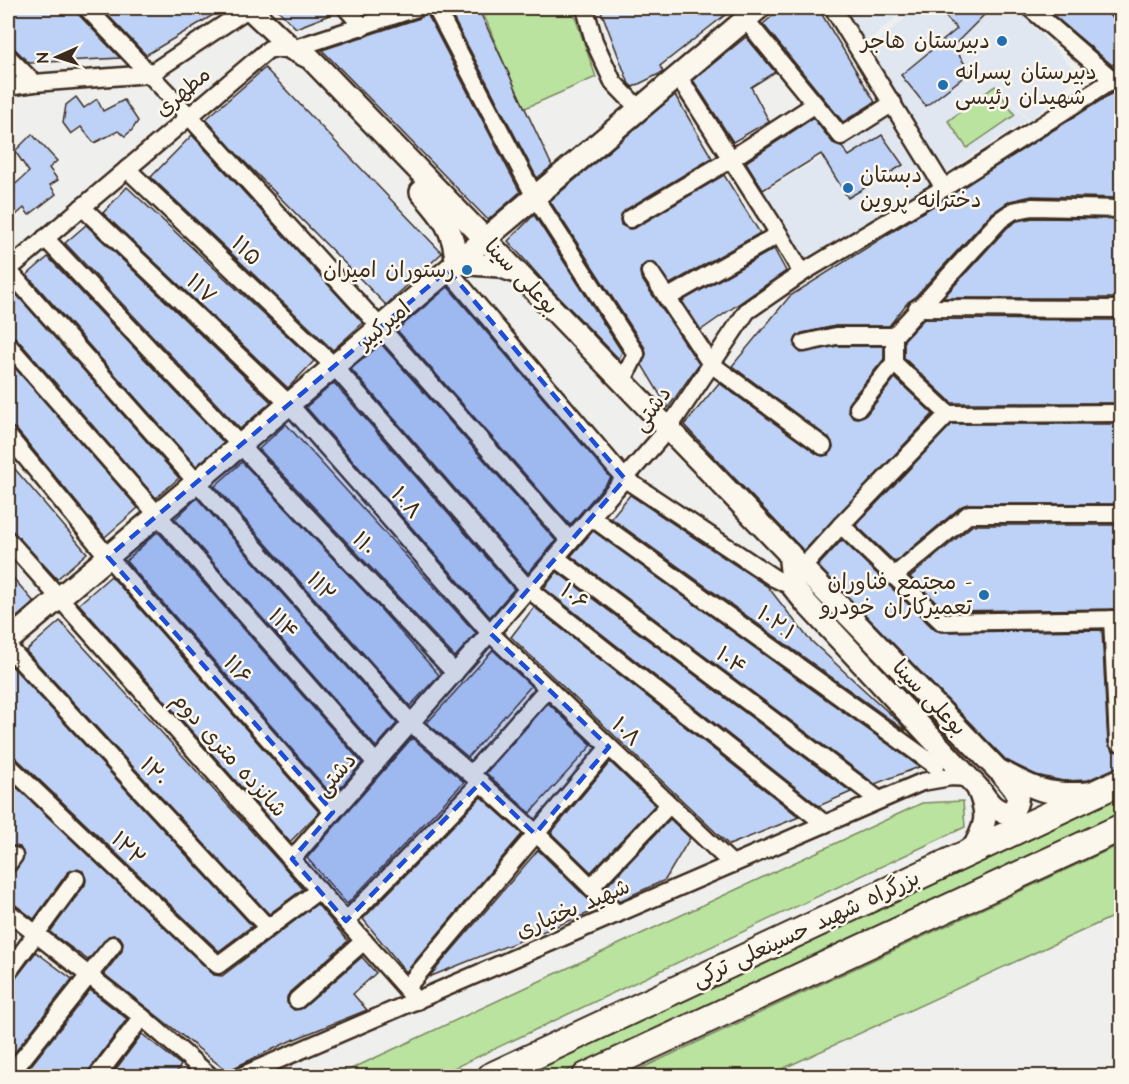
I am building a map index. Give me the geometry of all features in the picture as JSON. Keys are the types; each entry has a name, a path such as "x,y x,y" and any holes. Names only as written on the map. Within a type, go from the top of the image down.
{"highway":[{"name":"بزرگراه شهید حسینعلی ترکی","path":"491,1077 1122,781"},
{"name":"بزرگراه شهید حسینعلی ترکی","path":"586,1077 1122,827"}],"main road":[{"name":"بوعلی سینا","path":"249,8 291,50 310,58 998,770 1032,788 1061,795 1095,793"},
{"name":"امیرکبیر","path":"8,641 752,13"},
{"path":"405,157 420,191 450,230 455,246 452,266 499,266 517,273"},
{"path":"458,212 493,221 509,218"},
{"path":"793,587 796,560"},
{"name":"بوعلی سینا","path":"793,587 973,782 982,797 985,815 983,831 971,852"},
{"path":"973,782 991,805 1002,813 1011,813 1017,804 1017,793 998,770"}],"street":[{"path":"8,87 150,74 249,8"},
{"path":"346,8 363,27"},
{"path":"436,8 535,197 636,354 622,382"},
{"path":"585,8 594,41 613,82 639,109"},
{"path":"833,8 944,188"},
{"path":"1030,8 1117,77"},
{"path":"1116,8 1122,12"},
{"name":"مطهری","path":"8,270 269,49 291,50 363,27 406,9"},
{"path":"96,10 150,74 381,328 570,541"},
{"path":"752,13 814,105 841,136 894,104"},
{"path":"8,57 34,83"},
{"path":"678,76 802,273"},
{"name":"دشتی","path":"292,859 668,429 747,311 802,273 944,188 1117,77"},
{"path":"630,219 731,159 814,105"},
{"name":"۱۱۵","path":"127,169 334,366"},
{"name":"۱۱۷","path":"82,207 289,404"},
{"path":"858,408 894,363 894,336 917,308 1000,220 1013,211 1032,207 1122,209"},
{"path":"667,298 779,234"},
{"name":"۱۱۰","path":"45,238 455,673"},
{"path":"452,266 625,479 774,578 793,587"},
{"name":"۱۱۲","path":"8,270 411,723 477,778 617,914"},
{"path":"650,272 711,363 823,446"},
{"path":"917,308 1122,309"},
{"path":"804,343 836,336 894,336"},
{"name":"۱۱۴","path":"8,345 156,516 376,763"},
{"path":"894,363 948,414 1122,413"},
{"name":"۱۰۶","path":"334,366 528,589 825,824"},
{"name":"۱۰.۸","path":"289,404 490,633"},
{"path":"796,560 840,525 948,414"},
{"name":"۱۱۶","path":"8,436 108,557 333,812"},
{"path":"894,576 969,514 1122,514"},
{"name":"۱۰۲.۱","path":"591,517 936,766"},
{"path":"840,525 942,622 1117,619 1118,742"},
{"name":"شانزده متری دوم","path":"8,540 412,994"},
{"name":"۱۰۴","path":"555,558 879,801"},
{"name":"۱۰۸","path":"490,633 732,864"},
{"name":"۱۲۰","path":"8,647 268,928"},
{"path":"346,921 477,778 548,688"},
{"path":"922,782 936,766 938,744"},
{"path":"412,994 536,834 609,747"},
{"name":"۱۲۲","path":"8,765 218,966 268,928"},
{"path":"922,782 951,777 973,782"},
{"name":"شهید بختیاری","path":"241,1077 412,994 617,914 922,782"},
{"path":"591,887 669,805"},
{"path":"8,972 76,879"},
{"path":"268,928 318,890"},
{"path":"8,912 142,1017 210,1077"},
{"path":"297,1000 364,941"},
{"path":"9,1077 113,945"},
{"path":"97,1077 142,1017"}],"highlighted area":[{"path":"448,270 625,479 490,633 609,747 535,834 481,782 346,921 292,859 333,812 108,557"}],"shaded area":[{"path":"842,8 907,8 864,45"},
{"name":"دبیرستان پسرانه شهیدان رئیسی","path":"917,8 1017,8 1079,75 1030,121 997,85 1027,120 945,173 869,49"},
{"name":"دبستان دخترانه پروین","path":"889,118 932,184 804,262 763,192"}],"green space":[{"path":"481,8 572,8 596,77 523,109"},
{"path":"995,86 1015,115 967,148 948,121"},
{"path":"1121,797 1121,813 556,1076 522,1076"},
{"path":"963,801 965,827 437,1076 336,1076 922,803"},
{"path":"1121,844 1121,913 767,1076 625,1076"}],"building":[{"path":"8,8 77,8 79,15 120,58 29,63 15,49 8,47"},
{"path":"101,8 225,8 146,55"},
{"path":"276,8 336,8 337,12 296,28"},
{"path":"448,8 478,8 552,166 537,178"},
{"path":"600,8 734,8 660,66 663,72 633,87 629,84"},
{"path":"782,8 818,8 875,102 843,122 763,24"},
{"path":"948,8 991,8 953,46 970,72 926,106 901,75 957,29 942,13"},
{"path":"1045,8 1106,8 1110,16 1122,22 1122,60 1112,65"},
{"path":"426,12 520,192 488,220 322,50 420,18"},
{"path":"746,37 775,72 751,87 769,121 733,142 693,80"},
{"path":"265,68 442,253 386,305 236,153 206,119"},
{"path":"1122,87 1122,198 1032,196 1010,201 992,213 908,302 889,326 836,326 797,336 794,346 801,353 837,346 884,346 884,359 849,402 848,411 852,417 866,415 895,378 933,414 804,551 684,425 719,383 817,454 828,455 833,447 829,438 732,366 790,296"},
{"path":"675,95 712,158 625,210 620,219 621,225 630,229 635,228 724,175 760,233 670,284 655,263 649,262 641,267 641,278 699,364 668,408 642,365 646,354 645,348 550,201"},
{"path":"76,97 84,108 97,99 103,111 124,100 138,121 125,136 118,131 94,143 81,127 71,134 63,123 66,105"},
{"path":"813,118 833,143 841,146 849,156 882,135 903,165 848,198 821,154 763,190 746,162"},
{"path":"32,134 57,161 49,168 58,180 50,185 56,194 29,215 24,208 8,222 8,201 14,196 9,190 29,172 15,151"},
{"path":"192,135 363,323 333,350 151,177"},
{"path":"127,187 314,361 288,388 103,213"},
{"path":"534,215 622,352 619,359 508,241"},
{"path":"1033,218 1122,219 1122,298 943,298 1007,228 1017,221"},
{"path":"86,225 271,402 240,429 65,243"},
{"path":"774,249 786,271 701,330 682,301"},
{"path":"48,257 224,443 196,466 27,275"},
{"path":"8,285 179,478 156,498 16,338 8,335"},
{"path":"448,287 611,478 570,525 397,330"},
{"path":"924,319 1122,320 1122,403 952,403 904,358 904,340"},
{"path":"381,344 556,541 528,573 351,369"},
{"path":"8,360 138,508 105,537 16,429 8,426"},
{"path":"334,383 514,589 490,617 306,407"},
{"path":"286,424 476,633 455,657 259,449"},
{"path":"952,424 1122,424 1122,504 968,504 962,506 895,562 856,525"},
{"path":"8,461 87,553 57,579 8,526"},
{"path":"242,462 375,603 439,675 410,706 215,486"},
{"path":"630,495 768,587 808,638 906,731 611,518"},
{"path":"197,498 397,723 376,747 175,519"},
{"path":"973,525 1122,525 1122,609 946,611 910,577"},
{"path":"593,531 919,767 875,784 571,556"},
{"path":"156,533 159,533 362,763 333,796 126,561"},
{"path":"842,540 935,630 941,632 1102,630 1108,743 1113,751 1122,752 1122,765 1088,780 1063,781 1036,775 1006,760 818,566"},
{"path":"8,572 34,602 8,625"},
{"path":"557,572 851,792 819,806 544,588"},
{"path":"111,576 319,812 290,842 79,604"},
{"path":"534,607 799,817 729,845 511,637"},
{"path":"60,621 303,889 269,914 26,651"},
{"path":"493,650 531,686 468,757 427,723"},
{"path":"8,662 252,926 219,951 15,757 8,755"},
{"path":"548,703 592,745 530,813 486,773"},
{"path":"412,738 464,782 347,904 307,858"},
{"path":"610,762 655,805 591,872 551,833"},
{"path":"8,779 214,975 222,976 317,904 348,941 290,992 287,1003 294,1010 303,1008 362,957 376,973 353,994 367,1010 290,1041 227,1071 104,974 122,951 123,942 120,937 109,936 88,960 50,932 85,885 83,871 77,869 68,872 34,919 8,902 8,874 16,870 24,857 20,847 8,848"},
{"path":"481,797 522,834 406,972 363,919"},
{"path":"670,819 690,838 665,880 619,901 606,887"},
{"path":"538,850 595,906 594,911 429,977"},
{"path":"36,952 72,979 8,1061 8,983 16,978"},
{"path":"90,990 127,1019 89,1070 87,1077 22,1077"},
{"path":"142,1034 181,1065 174,1077 110,1077"}],"place":[{"name":"دبیرستان هاجر","path":"1002,41"},
{"name":"دبیرستان پسرانه شهیدان رئیسی","path":"943,85"},
{"name":"دبستان دخترانه پروین","path":"848,188"},
{"name":"رستوران امیران","path":"467,270"},
{"name":"مجتمع فناوران - تعمیرکاران خودرو","path":"984,595"}]}
